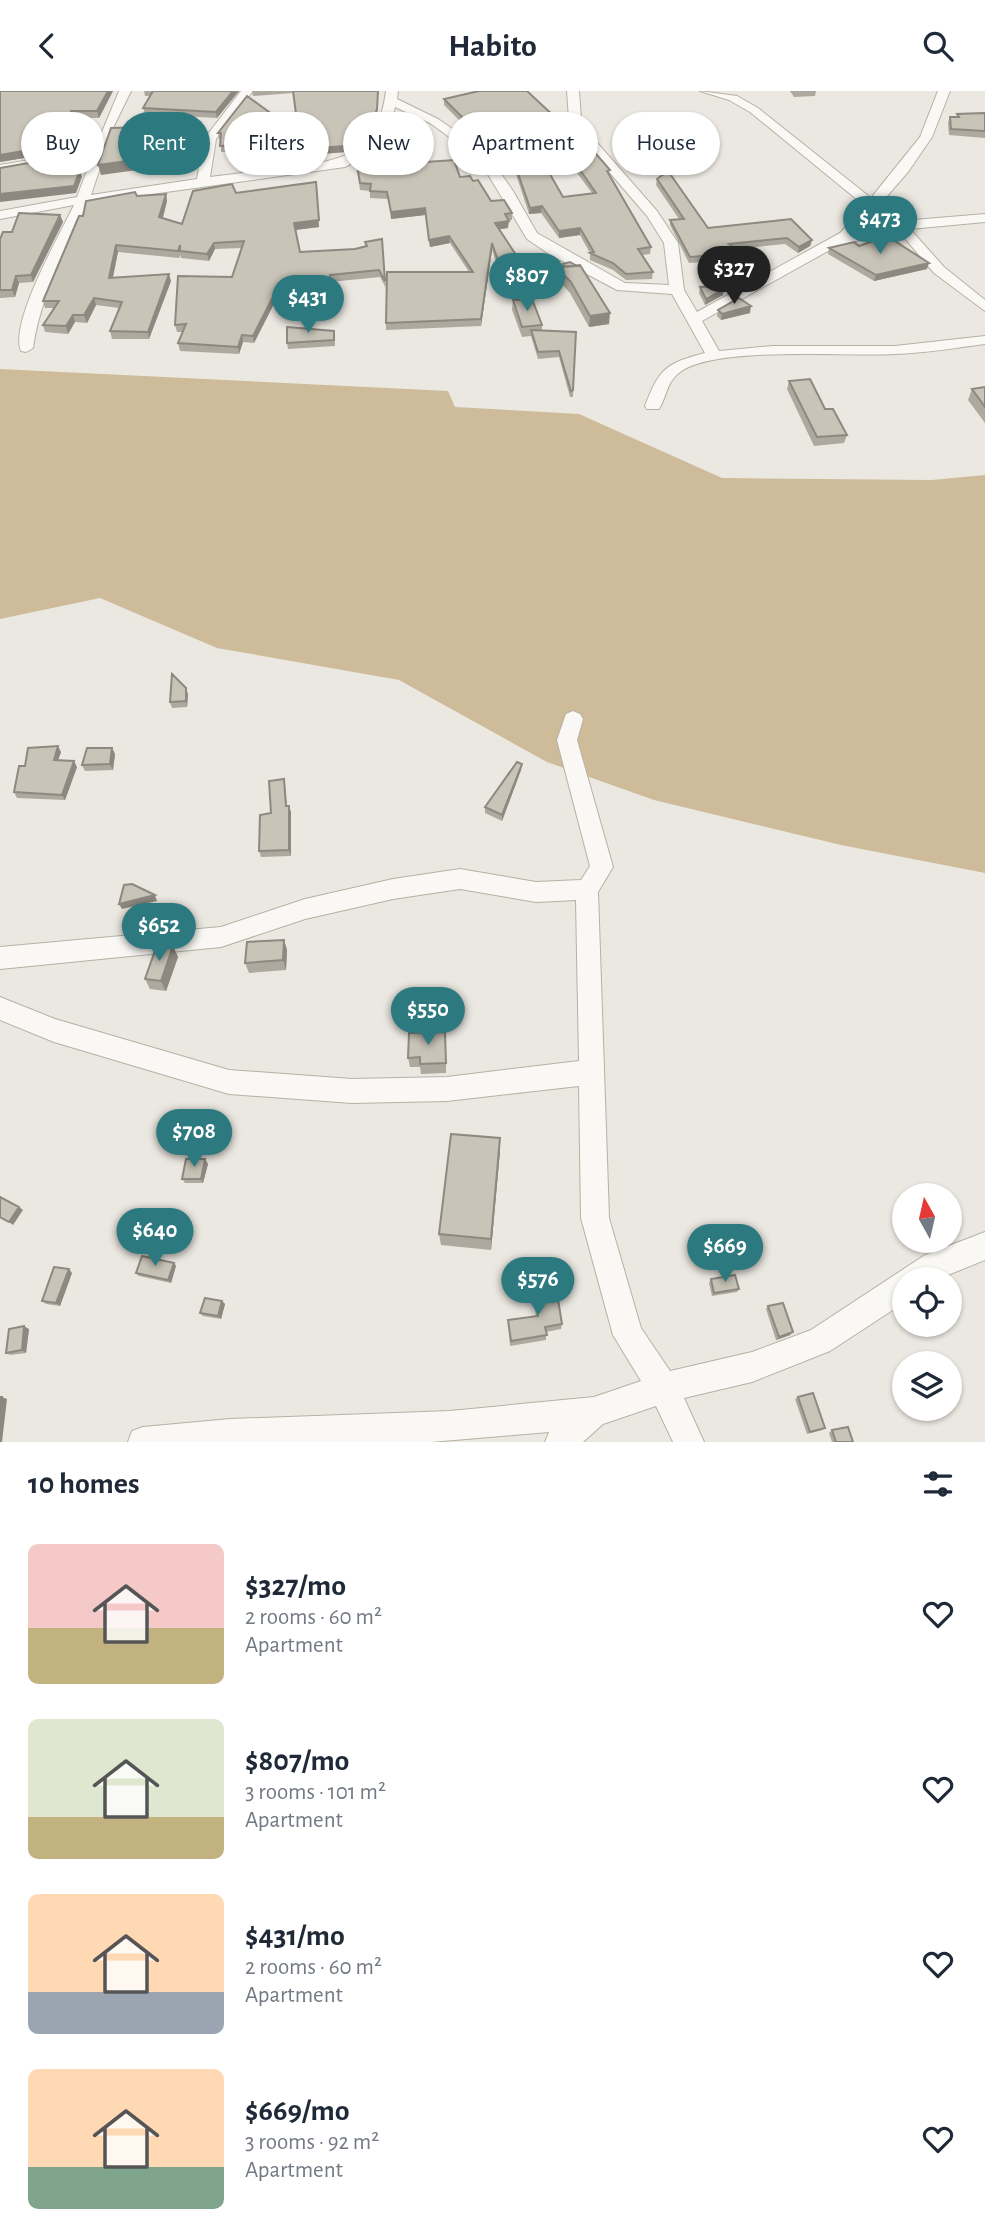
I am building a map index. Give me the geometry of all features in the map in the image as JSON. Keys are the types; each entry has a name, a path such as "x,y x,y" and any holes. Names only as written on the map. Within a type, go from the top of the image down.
{"lane":[{"path":"104,134 111,113 125,91"},
{"path":"203,180 211,139 247,91"},
{"path":"573,91 575,119 587,139 652,214 671,243 677,290 714,356"},
{"path":"706,91 733,98 754,110 872,205"},
{"path":"831,246 872,205 926,137 944,91"},
{"path":"0,215 203,180 341,165 365,154 382,130 391,96 434,121 482,155 507,191 519,218 532,236 554,251 622,288 677,290"},
{"path":"0,169 21,165"},
{"path":"26,348 48,270 81,201 90,175"},
{"path":"693,320 831,246 901,225 985,218"},
{"path":"901,225 911,241 930,261 985,307"},
{"path":"653,406 665,376 690,361 714,356 807,349 899,349 985,340"},
{"path":"573,719 567,740 602,867 587,890 595,1218 628,1335 663,1388 690,1442"},
{"path":"0,958 221,937 305,909 393,889 460,879 536,892 587,890"},
{"path":"0,1008 54,1030 229,1083 352,1091 447,1089 592,1072"},
{"path":"932,1267 985,1247"},
{"path":"144,1442 230,1434 450,1426 594,1412 663,1388 752,1367 820,1341 892,1294"},
{"path":"560,1442 594,1412"}],"shaded area":[{"path":"0,369 448,391 455,407 579,414 722,478 932,480 985,475 985,873 841,845 654,800 547,762 399,680 217,648 100,598 0,619"}],"building":[{"path":"0,91 108,91 97,111 21,112 21,151 0,155"},
{"path":"153,91 233,91 216,112 143,108"},
{"path":"293,91 378,91 376,112 343,112 343,146 329,147 329,112 296,112"},
{"path":"479,91 527,91 550,112 457,112 444,99"},
{"path":"247,96 269,112 234,112"},
{"path":"985,113 985,131 951,129 950,117 959,117 957,114"},
{"path":"224,125 224,146 220,146 221,133 218,133"},
{"path":"111,128 118,128 118,162 104,164 104,148"},
{"path":"598,156 610,170 607,171 651,247 638,249 653,272 626,274 613,263 590,253 594,252 580,228 559,231 542,206 530,208 519,175 550,175 563,197 596,193 584,175 598,175"},
{"path":"448,160 448,175 470,176 473,181 478,180 491,201 504,200 512,213 505,214 509,221 495,223 524,267 501,269 492,243 481,319 386,323 387,272 473,272 449,236 429,240 425,208 391,212 387,192 370,191 371,184 360,183 359,175 434,175 434,161"},
{"path":"21,164 21,175 78,175 74,186 0,194 0,168"},
{"path":"662,175 671,175 708,228 791,219 812,240 799,247 787,238 729,244 741,253 690,257 670,220 684,219 657,179"},
{"path":"316,182 319,220 294,223 300,252 355,249 367,246 365,242 382,239 385,281 379,270 330,275 328,287 309,287 309,281 281,281 253,336 242,335 238,347 178,343 186,324 175,325 178,276 232,277 244,241 214,243 207,254 180,251 180,245 178,251 116,245 109,278 169,274 148,332 110,331 122,302 94,298 84,315 73,315 66,326 43,325 59,301 43,301 79,216 83,216 86,201 135,192 137,196 166,194 159,217 182,224 193,191 232,184 236,193"},
{"path":"19,213 60,215 31,275 16,276 12,290 0,290 0,239 3,232 12,232"},
{"path":"887,236 929,263 876,275 829,248 854,242 859,246"},
{"path":"570,262 577,266 564,267 563,264"},
{"path":"580,265 610,313 590,316 571,282 556,267"},
{"path":"720,286 724,289 706,299 700,287"},
{"path":"739,298 751,306 722,314 718,310"},
{"path":"532,299 542,325 522,327 513,300"},
{"path":"287,327 334,331 334,340 287,343"},
{"path":"531,330 576,332 573,390 571,391 559,351 538,352"},
{"path":"810,379 825,409 833,409 847,435 817,437 789,381"},
{"path":"985,387 985,407 972,389"},
{"path":"172,674 186,688 186,701 170,702"},
{"path":"58,746 54,760 74,761 62,795 14,792 19,766 25,766 28,748"},
{"path":"87,748 112,748 110,764 82,765"},
{"path":"517,762 522,764 502,815 485,807"},
{"path":"284,779 286,806 289,806 289,850 259,851 260,815 271,813 269,781"},
{"path":"132,884 155,895 119,904 124,885"},
{"path":"284,940 283,960 245,963 247,942"},
{"path":"157,945 173,946 161,981 145,979"},
{"path":"445,1032 446,1063 420,1064 420,1057 408,1058 409,1033"},
{"path":"451,1134 500,1138 491,1239 439,1234"},
{"path":"186,1159 205,1159 201,1179 182,1179"},
{"path":"0,1197 19,1207 9,1222 0,1217"},
{"path":"142,1256 174,1263 168,1280 136,1273"},
{"path":"54,1267 69,1269 56,1303 42,1301"},
{"path":"735,1275 739,1289 714,1293 711,1279"},
{"path":"556,1287 562,1324 545,1327 547,1335 511,1341 508,1320 538,1316 534,1290"},
{"path":"205,1298 222,1301 218,1316 200,1313"},
{"path":"783,1303 793,1332 779,1337 768,1306"},
{"path":"24,1326 22,1350 6,1353 9,1329"},
{"path":"813,1393 825,1428 810,1432 798,1397"},
{"path":"848,1427 853,1442 836,1442 832,1430"}]}
